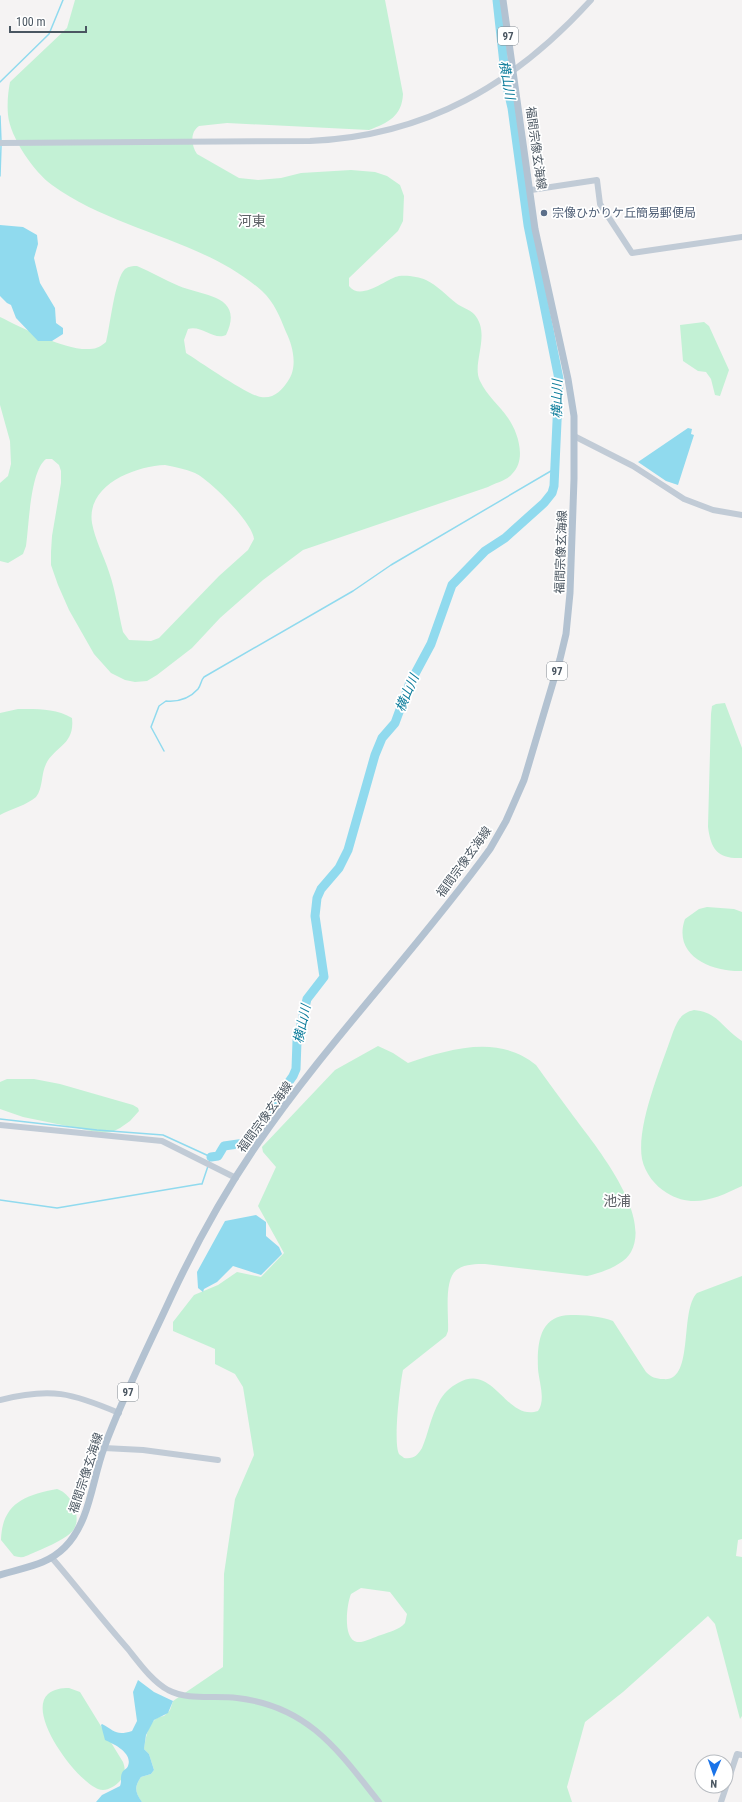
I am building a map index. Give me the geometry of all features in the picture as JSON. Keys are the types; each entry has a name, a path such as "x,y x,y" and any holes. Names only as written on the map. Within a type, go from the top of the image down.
{"main road":[{"name":"福間宗像玄海線","path":"0,1575 54,1561 72,1539 80,1525 104,1448 119,1413 187,1264 218,1206 256,1146 295,1092 474,871 490,849 506,822 532,755 566,634 570,593 574,479 574,416 568,380 541,260 503,0"}],"street":[{"path":"0,143 263,142 341,138 392,128 439,113 474,96 514,72 545,46 591,0"},
{"path":"531,190 597,180 602,208 632,253 742,237"},
{"path":"574,436 633,466 684,499 713,510 742,514"},
{"path":"0,1125 162,1141 236,1178"},
{"path":"0,1400 39,1393 62,1393 85,1398 119,1413"},
{"path":"104,1448 143,1450 218,1460"},
{"path":"54,1561 132,1655 161,1685 181,1695 234,1697 258,1701 296,1716 328,1740 379,1802"},
{"path":"721,1802 737,1754 742,1755"}],"green space":[{"path":"75,0 385,0 403,94 400,108 393,118 382,125 369,130 227,123 199,126 194,132 192,139 194,147 197,154 239,178 258,180 281,178 301,173 351,170 375,172 387,176 400,185 404,196 403,221 398,231 349,278 349,286 354,290 360,291 374,288 399,276 417,277 430,282 456,303 474,314 479,322 481,330 478,366 480,381 512,424 518,438 520,454 517,468 504,480 488,487 303,550 263,580 220,618 192,648 147,681 135,682 125,680 111,673 94,654 69,610 58,585 51,565 51,552 52,536 61,483 61,471 59,465 52,459 46,459 41,465 33,487 26,546 23,554 8,563 0,561 0,483 8,476 11,464 10,441 0,405 0,317 57,343 80,349 97,348 106,342 118,282 121,274 126,268 137,266 179,286 219,299 226,305 230,312 230,322 226,335 212,335 193,328 188,329 184,340 186,353 213,371 246,391 261,397 270,397 283,388 288,381 294,363 289,338 279,315 270,300 262,291 239,273 186,247 103,214 77,201 45,179 24,153 13,133 8,115 10,82 67,28","holes":["165,465 184,469 202,477 239,513 252,532 254,539 248,550 219,576 159,638 151,641 129,640 123,632 107,566 93,529 92,510 97,498 105,488 115,480 140,469"]},
{"path":"704,322 709,326 729,370 720,396 715,395 711,379 706,372 698,371 683,361 680,325"},
{"path":"725,703 742,748 742,858 727,857 717,852 711,842 708,827 712,706"},
{"path":"18,709 59,712 72,718 72,727 67,740 54,753 46,764 40,789 36,797 24,805 0,815 0,713"},
{"path":"707,907 734,909 742,912 742,971 730,971 707,965 689,952 684,943 682,932 685,919 699,909"},
{"path":"694,1010 709,1014 742,1041 742,1186 714,1198 696,1201 677,1198 667,1193 655,1183 643,1164 641,1145 646,1113 651,1095 673,1032 680,1018 686,1013"},
{"path":"378,1046 393,1053 408,1063 440,1053 474,1047 490,1047 522,1055 536,1065 607,1162 628,1200 634,1219 635,1236 631,1252 628,1257 618,1265 599,1273 587,1276 482,1264 464,1266 453,1273 450,1280 448,1297 448,1331 446,1336 403,1370 397,1426 397,1448 399,1454 404,1458 415,1456 422,1448 439,1402 450,1389 458,1383 470,1379 481,1380 491,1386 517,1408 527,1412 538,1411 542,1402 538,1369 538,1350 540,1341 546,1325 560,1316 587,1316 613,1321 646,1372 658,1379 673,1377 679,1370 683,1358 689,1315 692,1302 697,1293 742,1276 742,1539 738,1540 736,1556 742,1557 742,1716 740,1719 715,1624 708,1616 623,1692 585,1722 567,1787 572,1802 142,1802 136,1790 137,1784 141,1777 151,1774 154,1770 149,1754 144,1749 147,1733 152,1723 159,1717 164,1716 170,1710 173,1701 223,1667 224,1574 235,1499 254,1455 243,1387 235,1374 215,1364 215,1349 173,1331 173,1322 194,1295 218,1285 237,1272 261,1277 284,1253 258,1206 276,1167 263,1152 262,1147 335,1070","holes":["361,1588 390,1592 407,1614 405,1623 394,1630 366,1641 357,1642 352,1639 347,1628 347,1612 351,1594"]},
{"path":"7,1079 34,1079 60,1084 133,1105 138,1108 139,1111 130,1121 120,1128 112,1132 101,1133 23,1117 0,1109 0,1082"},
{"path":"57,1489 67,1495 74,1506 77,1518 74,1529 71,1533 45,1548 24,1557 14,1556 1,1540 2,1528 10,1510 25,1498 34,1494"},
{"path":"69,1688 80,1692 123,1762 125,1770 123,1777 113,1787 104,1790 98,1789 78,1774 67,1761 49,1731 44,1716 43,1703 50,1692 58,1689"}],"water":[{"path":"0,225 23,227 37,235 38,244 34,258 40,283 55,308 56,323 63,328 63,334 52,341 38,341 16,318 11,305 0,296"},
{"path":"688,428 692,429 691,434 694,435 678,485 666,481 638,462"},
{"path":"256,1215 266,1222 266,1236 279,1247 282,1254 261,1275 233,1266 217,1282 204,1289 203,1292 198,1288 197,1272 225,1221"},
{"path":"138,1680 154,1692 173,1701 168,1713 154,1720 146,1735 144,1749 149,1754 154,1770 151,1774 141,1777 137,1784 136,1790 142,1802 96,1802 102,1795 120,1786 121,1775 127,1767 129,1761 128,1757 122,1750 105,1740 101,1725 102,1724 119,1733 132,1731 137,1721 133,1692"}],"waterway":[{"path":"0,82 49,34 63,0"},
{"name":"横山川","path":"211,1157 218,1156 224,1146 245,1143 293,1076 296,1069 297,1041 307,999 324,977 315,916 317,898 321,889 339,868 348,850 375,755 382,738 395,723 409,685 431,644 452,585 485,551 505,538 544,503 552,493 554,486 559,379 528,225 512,108 506,82 497,0"},
{"path":"0,116 1,142"},
{"path":"0,176 1,146"},
{"path":"164,751 151,727 159,706 166,701 175,701 188,697 198,689 204,677 353,591 391,565 556,468"},
{"name":"横山川","path":"0,1119 97,1130 163,1135 211,1157 209,1162"},
{"path":"0,1200 57,1208 202,1184 208,1166"}],"place":[{"name":"宗像ひかりケ丘簡易郵便局","path":"544,213"}],"district":[{"name":"河東","path":"252,221"},
{"name":"池浦","path":"617,1201"}]}
